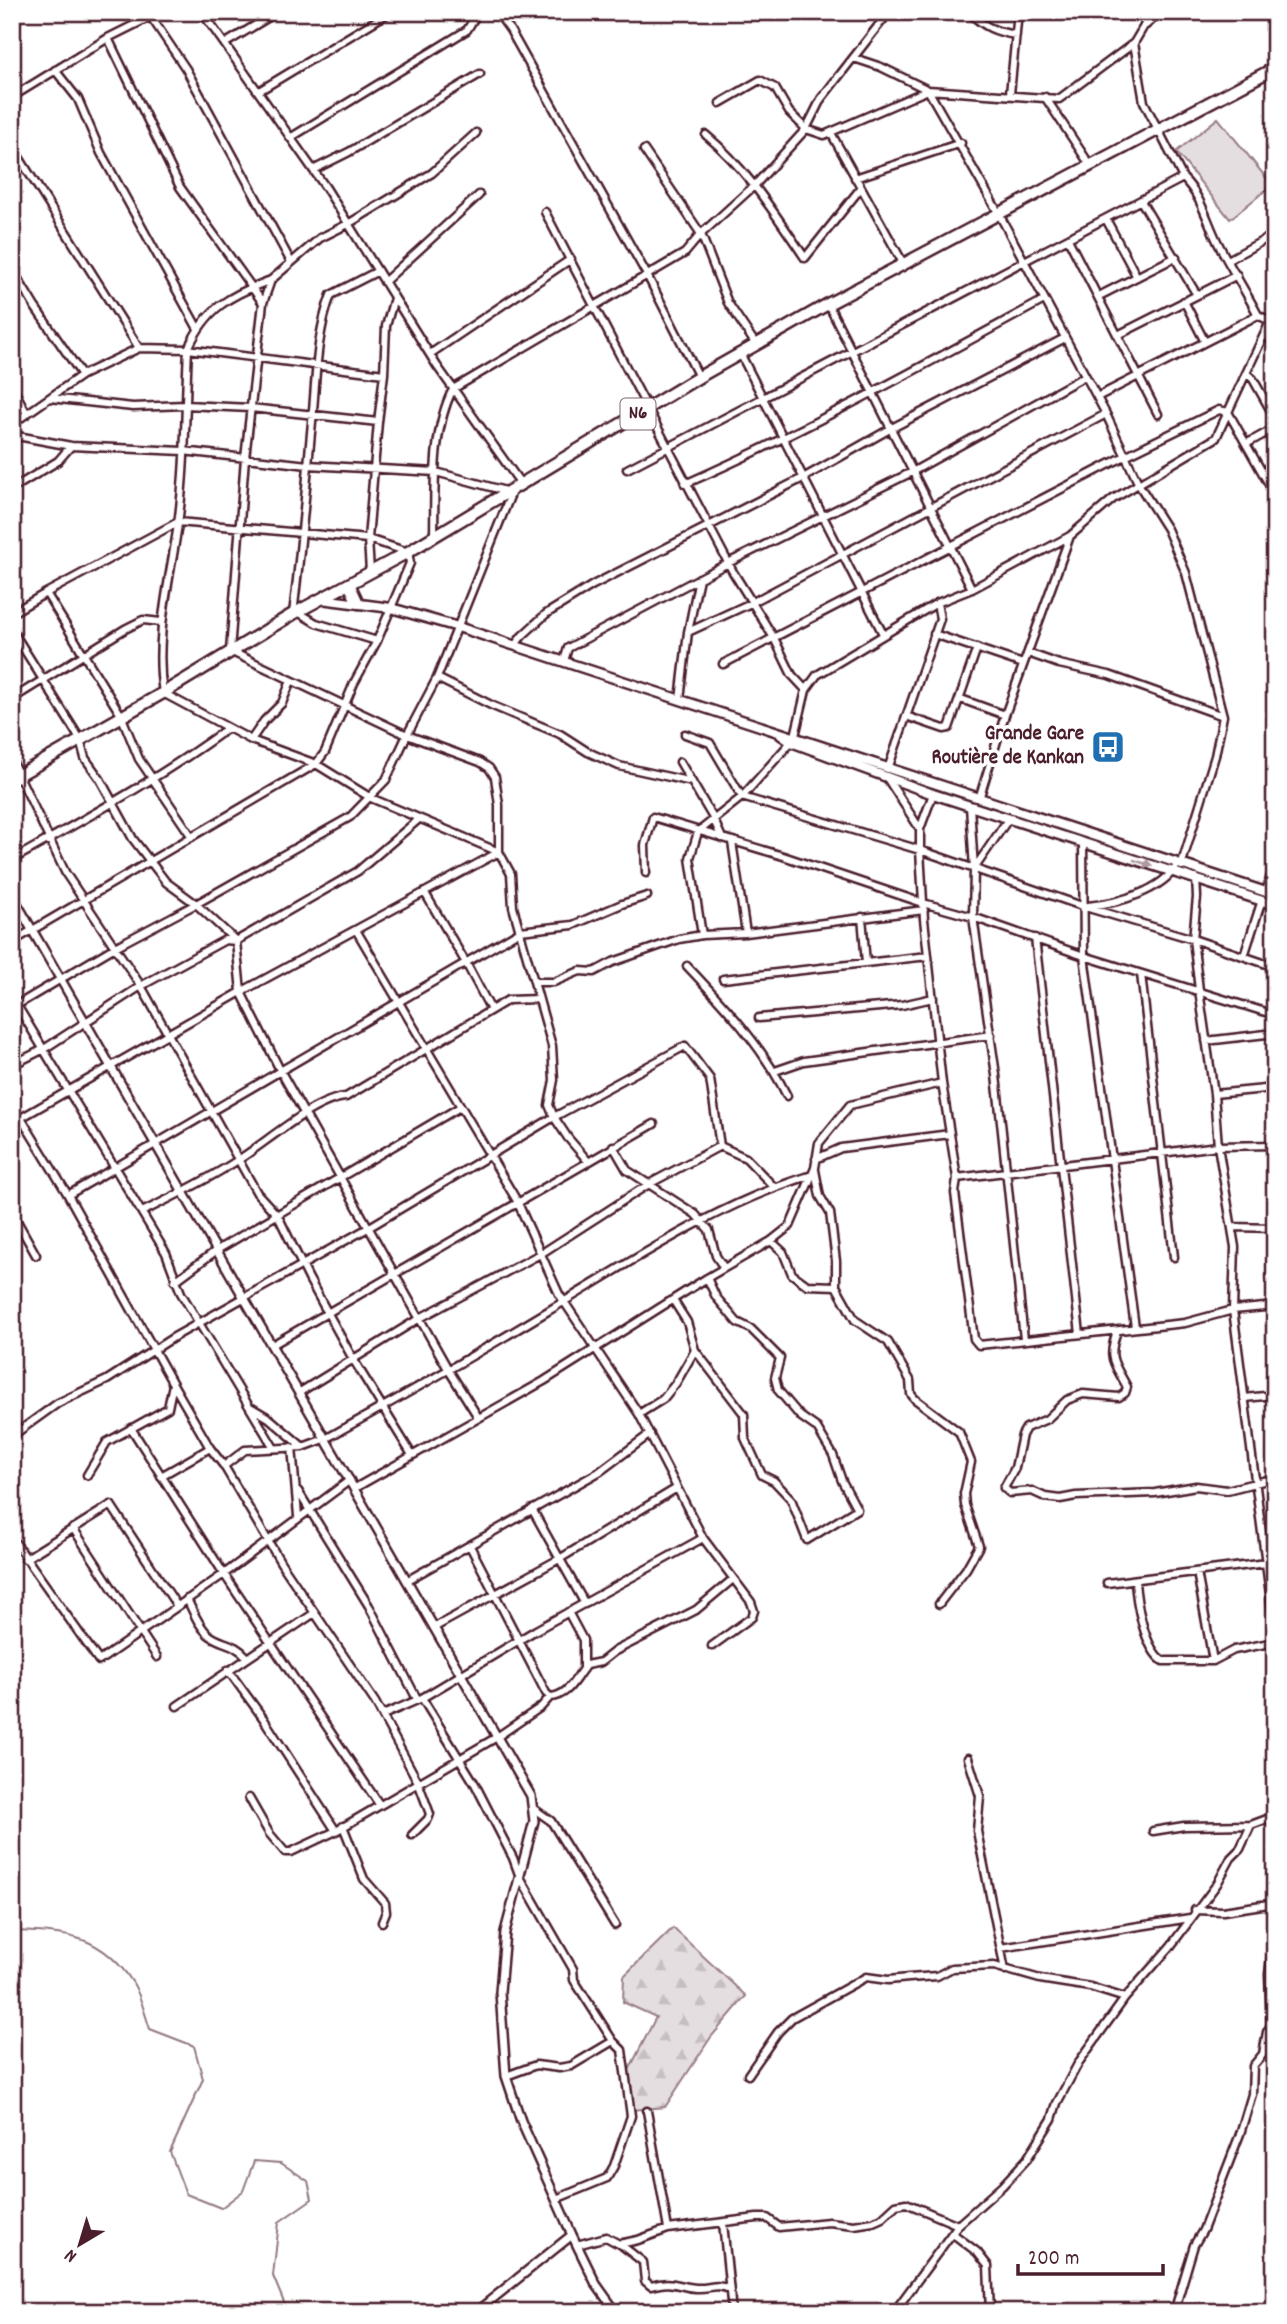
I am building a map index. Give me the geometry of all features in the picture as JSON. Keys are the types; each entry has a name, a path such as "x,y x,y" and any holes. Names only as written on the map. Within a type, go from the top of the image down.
{"highway":[{"name":"N6","path":"16,777 121,715 163,694 295,613 434,537 699,377 828,304 1275,68"},
{"path":"349,584 358,603"}],"main road":[{"path":"321,599 391,608 516,645 779,733 888,773 979,799 1177,868 1196,880 1267,895"},
{"path":"888,773 933,793 1083,843 1177,868 1196,870 1267,895 1275,905"}],"street":[{"path":"12,97 108,38 160,12"},
{"path":"202,12 313,170 514,488"},
{"path":"226,43 277,12"},
{"path":"259,91 390,12"},
{"path":"290,138 467,30 478,12"},
{"path":"497,12 510,30 647,275 699,377"},
{"path":"434,537 436,472 445,405 453,389 685,253 701,234 755,185 806,130 821,99 888,12"},
{"path":"969,12 981,24 995,31 1016,35"},
{"path":"1010,94 1018,12"},
{"path":"854,58 881,67 928,90 1059,99 1134,43 1144,26 1148,12"},
{"path":"1144,26 1161,12"},
{"path":"151,17 186,69 291,262"},
{"path":"108,38 180,187 263,303"},
{"path":"1134,43 1144,102 1157,132 1183,178 1204,206 1219,245 1258,315 1270,321"},
{"path":"55,71 78,99 101,153 197,327"},
{"path":"313,170 349,152 480,74"},
{"path":"720,103 760,80 775,88 789,112 806,130 818,135 831,133 928,90"},
{"path":"928,90 961,143 1025,262 1106,414 1139,485 1167,528 1186,573 1223,716 1215,756 1177,868 1151,888 1111,904 1083,906"},
{"path":"1045,97 1090,165"},
{"path":"476,133 432,173 320,238 271,280 250,287 222,302 197,327 188,349 178,522 161,622 159,667 163,694 251,740 316,764 371,798 499,852"},
{"path":"831,133 903,264"},
{"path":"706,135 730,155 755,185 805,258 860,189"},
{"path":"855,178 961,143"},
{"path":"12,146 139,348"},
{"path":"644,150 701,234 728,303 757,346"},
{"path":"627,469 1183,178"},
{"path":"384,282 479,195"},
{"path":"1141,201 1197,295"},
{"path":"545,212 728,563 774,638 792,675 806,690"},
{"path":"1106,219 1137,277"},
{"path":"1228,260 1275,234"},
{"path":"1068,239 1158,414"},
{"path":"1099,296 1176,257"},
{"path":"429,354 571,259"},
{"path":"12,270 82,375"},
{"path":"377,271 331,295 326,307 317,365 295,613 316,623 377,641"},
{"path":"1118,335 1237,275"},
{"path":"271,280 263,303 245,458 230,651 407,735 480,762 495,776 499,804 499,852 511,874 513,907 552,1046 554,1080 549,1105 554,1117 587,1160"},
{"path":"370,572 368,538 373,469 384,374 386,326 394,298"},
{"path":"685,484 871,393 1044,300"},
{"path":"1184,301 1205,342"},
{"path":"828,304 972,589"},
{"path":"702,935 690,858 698,832 742,797 793,739 806,690 817,675 937,603 972,589 1070,536 1113,499 1216,438 1275,311"},
{"path":"1097,397 1258,315"},
{"path":"1265,333 1275,346"},
{"path":"516,645 546,614 572,598 1065,338"},
{"path":"12,424 82,375 139,348 188,349 384,374"},
{"path":"741,355 883,634"},
{"path":"1246,373 1253,379 1275,418"},
{"path":"564,661 568,648 728,563 912,472 1085,376"},
{"path":"12,386 27,414"},
{"path":"50,398 133,407 185,405 251,408 378,422"},
{"path":"723,664 1126,454 1219,410 1228,412 1275,495"},
{"path":"688,632 753,602 1106,414"},
{"path":"1246,444 1275,428"},
{"path":"12,435 71,446 183,451 308,465 436,472 514,488"},
{"path":"12,489 58,461 71,446"},
{"path":"15,1006 58,979 350,817 371,798 386,780 437,678 514,488"},
{"path":"12,613 178,522 368,538 408,552 410,563 377,641 316,764 12,942"},
{"path":"979,799 1005,715 1070,536"},
{"path":"680,700 688,632 699,578"},
{"path":"46,593 121,715 139,759 192,837"},
{"path":"920,829 888,773 940,619 937,603"},
{"path":"12,699 143,620 161,622"},
{"path":"12,630 80,739 85,758 133,839 166,882 196,904 236,941 241,992 281,1072 478,1418"},
{"path":"934,634 1023,664"},
{"path":"906,716 944,729 949,728 977,648"},
{"path":"1028,653 1059,664 1110,675 1223,716"},
{"path":"437,678 493,706 560,734 588,752 619,766 692,782"},
{"path":"251,740 264,721 282,703 291,681"},
{"path":"961,698 1005,715"},
{"path":"12,860 152,779 228,728"},
{"path":"685,734 710,743 742,797 920,850 1083,906 1194,939 1275,967"},
{"path":"12,761 16,777 50,838 66,874 141,986 257,1193 278,1216 353,1359 412,1455"},
{"path":"680,762 722,838"},
{"path":"933,793 920,829 923,906 937,1043 957,1178 955,1193 974,1339 979,1345 1117,1331 1185,1323 1233,1310 1275,1306"},
{"path":"970,806 974,869 973,917 991,1035 1024,1339"},
{"path":"646,873 645,845 653,817 783,856 923,906 973,917 1084,956 1275,1015"},
{"path":"974,869 1009,818"},
{"path":"12,1065 44,1049 83,1021 141,986 225,940 236,941 358,871 419,819"},
{"path":"732,842 746,933"},
{"path":"1083,843 1084,956 1135,1327"},
{"path":"12,1123 241,992 499,852"},
{"path":"1244,956 1267,895 1275,862"},
{"path":"1196,870 1194,939 1199,990 1214,1094 1218,1146 1235,1247 1233,1310 1275,1633"},
{"path":"425,893 491,1010"},
{"path":"12,895 58,979 525,1782 534,1809 534,1821 505,1932 500,1992 506,2076 521,2121 572,2235 596,2284 616,2312"},
{"path":"68,1195 520,932 573,925 622,904 647,897"},
{"path":"535,982 554,982 580,971 594,972 613,962 677,940 702,935 746,933 923,906"},
{"path":"862,917 866,963"},
{"path":"356,930 516,1201 565,1301 639,1414 703,1538 751,1602 754,1611 752,1617 712,1646"},
{"path":"1035,938 1080,1334"},
{"path":"723,979 928,956"},
{"path":"687,966 743,1025 775,1071 786,1096"},
{"path":"1141,974 1174,1257"},
{"path":"12,997 166,1253 175,1280 274,1448"},
{"path":"759,1018 902,1005 933,998"},
{"path":"142,1212 184,1192 238,1160 306,1114 334,1098 346,1097 508,1000 538,999"},
{"path":"1206,1041 1275,1033"},
{"path":"775,1071 804,1061 991,1035"},
{"path":"12,1436 58,1404 107,1380 154,1349 490,1157 554,1117 685,1046 710,1079 720,1146"},
{"path":"355,1488 598,1349 707,1278 771,1241 790,1226 814,1172 819,1143 850,1105 942,1083"},
{"path":"1214,1094 1275,1088"},
{"path":"175,1280 217,1250 460,1107"},
{"path":"21,1118 68,1195 209,1448 224,1466 313,1614 383,1716 418,1782 430,1814 412,1835"},
{"path":"272,1345 516,1201 654,1124"},
{"path":"816,1160 841,1148 950,1135"},
{"path":"957,1178 1218,1146 1275,1145"},
{"path":"613,1146 627,1170 695,1214 709,1230 716,1256 724,1268"},
{"path":"300,1392 420,1318 542,1253 649,1184 720,1146"},
{"path":"720,1146 746,1158 774,1186"},
{"path":"224,1466 245,1450 303,1447 327,1438 383,1408 701,1221 774,1186 814,1172"},
{"path":"814,1172 820,1196 830,1213 836,1286 855,1320 888,1342 910,1380 915,1399 959,1432 971,1462 964,1494 965,1506 979,1546 966,1569 939,1604"},
{"path":"12,1212 36,1255"},
{"path":"1232,1227 1275,1228"},
{"path":"771,1241 783,1252 792,1274 807,1285 836,1286"},
{"path":"673,1300 687,1322 695,1350 744,1414 745,1438 762,1475 774,1481 791,1499 807,1540 857,1508 842,1481 833,1455 817,1428 800,1416 778,1390 775,1378 780,1358 751,1329 737,1322 716,1297 707,1278"},
{"path":"1117,1331 1112,1355 1113,1365 1127,1387 1125,1393 1119,1397 1083,1394 1067,1400 1047,1419 1026,1428 1015,1468 1004,1488 1010,1493 1031,1491 1060,1499 1155,1493 1196,1486 1227,1490 1275,1478"},
{"path":"639,1414 663,1399 676,1383 695,1350"},
{"path":"87,1475 107,1442 168,1408 173,1384"},
{"path":"1244,1398 1275,1395"},
{"path":"250,1407 269,1418 303,1447"},
{"path":"131,1429 224,1574 379,1804"},
{"path":"408,1580 599,1472 650,1434"},
{"path":"292,1447 299,1516"},
{"path":"161,1476 209,1448"},
{"path":"12,1538 99,1661 224,1574 350,1480"},
{"path":"435,1628 561,1558 677,1488"},
{"path":"298,1491 369,1606 419,1698 459,1759 513,1857 520,1877 573,1969 574,1980 613,2041 622,2050 631,2116 614,2166 607,2178 556,2199"},
{"path":"25,1559 111,1505 177,1606"},
{"path":"532,1509 585,1604"},
{"path":"73,1528 157,1657"},
{"path":"383,1716 703,1538"},
{"path":"470,1546 546,1693 555,1698 573,1685 589,1664 601,1662 615,1651 696,1610 733,1579"},
{"path":"1107,1583 1266,1563"},
{"path":"1197,1572 1213,1661"},
{"path":"1135,1580 1137,1606 1158,1658 1170,1662 1213,1661 1234,1650 1275,1642"},
{"path":"187,1599 207,1633 234,1645 247,1657"},
{"path":"568,1612 583,1640 583,1669"},
{"path":"177,1706 313,1614"},
{"path":"228,1670 263,1718 336,1830"},
{"path":"249,1798 269,1833 285,1852 310,1845 497,1737 541,1707 550,1697"},
{"path":"968,1758 979,1796 977,1831 1005,1970"},
{"path":"534,1809 551,1821 615,1925"},
{"path":"1153,1831 1184,1826 1251,1825 1275,1815"},
{"path":"894,2312 958,2225 1002,2186 1027,2158 1052,2119 1057,2103 1079,2062 1125,1998 1171,1947 1195,1910 1217,1884 1231,1858 1240,1849 1251,1825"},
{"path":"343,1826 364,1879 385,1903 386,1912 382,1922"},
{"path":"1195,1910 1223,1911 1275,1903"},
{"path":"1001,1948 1190,1918"},
{"path":"1174,2312 1195,2245 1240,2134 1252,2094 1253,2066 1263,2054 1273,2024 1269,1974 1275,1928"},
{"path":"748,2075 778,2032 792,2018 866,1977 888,1980 937,1976 952,1968 994,1966 1040,1979 1090,1987 1125,1998"},
{"path":"506,2076 536,2065 559,2068 571,2066 613,2041"},
{"path":"647,2111 668,2229"},
{"path":"619,2244 668,2229 762,2217 779,2227 829,2222 854,2225 873,2222 896,2204 906,2203 958,2225"},
{"path":"723,2223 732,2312"},
{"path":"952,2233 977,2252 988,2266 990,2312"},
{"path":"476,2312 572,2235"},
{"path":"577,2245 606,2237 619,2244 643,2262 645,2281 651,2286 673,2282 695,2288 718,2285 729,2289"}],"green space":[{"path":"1218,118 1272,185 1230,219 1176,152"},
{"path":"673,1928 746,1996 711,2037 665,2107 632,2110 628,2072 656,2017 623,2002 624,1976"}],"waterway":[{"path":"12,1927 15,1931 67,1936 96,1946 109,1955 133,1983 150,2029 194,2046 203,2079 170,2152 186,2194 221,2208 243,2191 254,2161 281,2163 308,2181 312,2199 279,2222 273,2276 285,2305 300,2312"}],"place":[{"name":"Grande Gare Routière de Kankan","path":"1108,747"}]}
